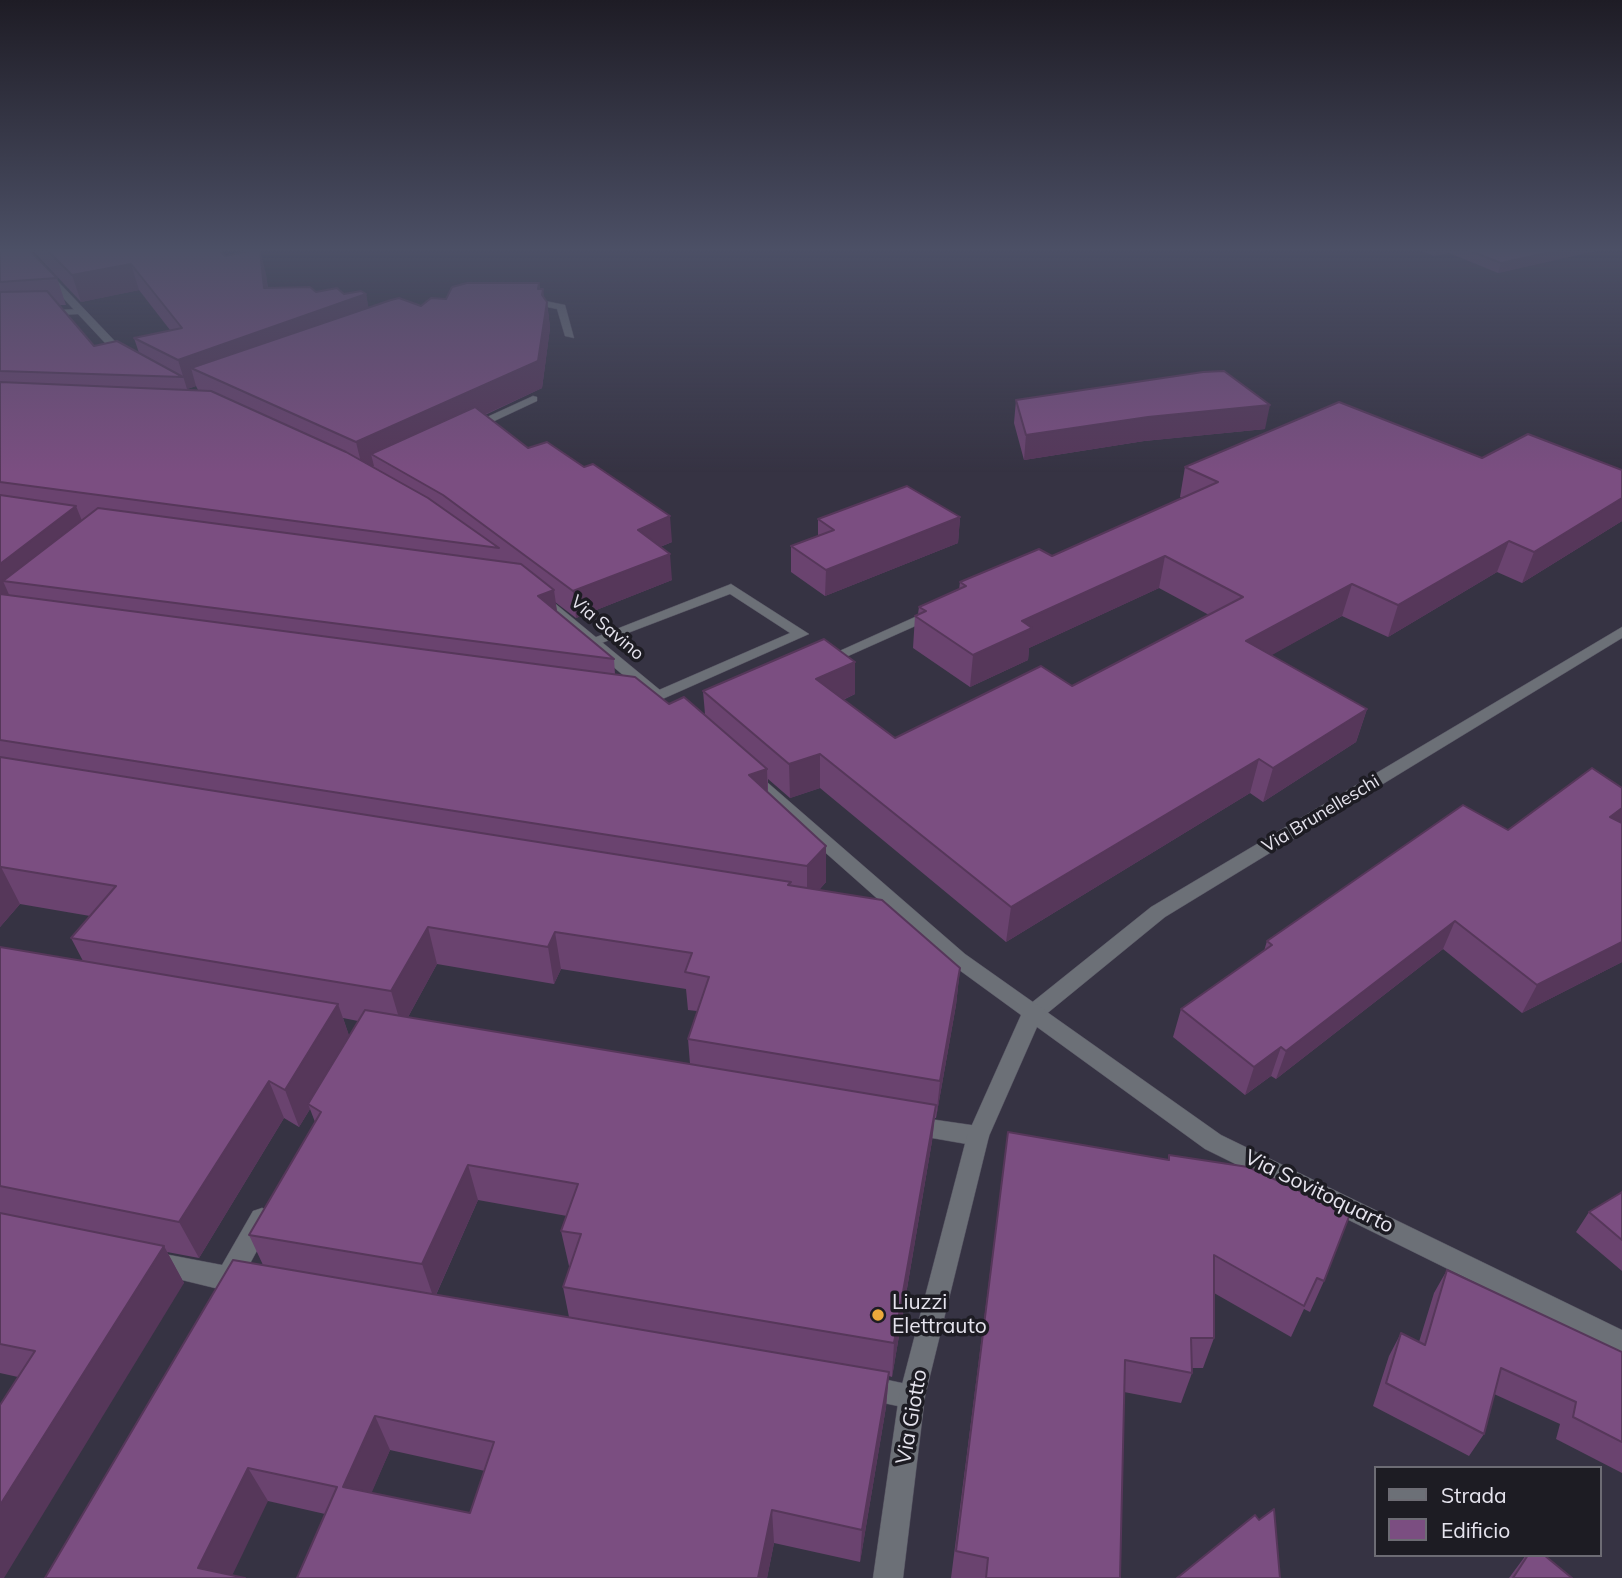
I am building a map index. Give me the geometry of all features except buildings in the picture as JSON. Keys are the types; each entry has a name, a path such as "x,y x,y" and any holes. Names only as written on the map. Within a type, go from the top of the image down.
{"street":[{"path":"92,325 136,369"},
{"path":"566,325 570,337"},
{"path":"459,433 533,399"},
{"path":"594,641 731,588 800,635 652,701"},
{"name":"Via Savino","path":"532,592 594,641 652,701"},
{"path":"811,667 935,611"},
{"name":"Via Brunelleschi","path":"1032,1014 1158,912 1622,632"},
{"path":"652,701 674,709"},
{"path":"740,768 928,932 1032,1014"},
{"path":"887,925 928,932"},
{"name":"Via Giotto","path":"888,1578 912,1396 978,1136 1032,1014"},
{"name":"Via Sovitoquarto","path":"1032,1014 1213,1142 1622,1343"},
{"path":"884,1121 978,1136"},
{"path":"214,1302 275,1197"},
{"path":"134,1259 269,1285"},
{"path":"844,1385 912,1396"}],"place":[{"name":"Liuzzi Elettrauto","path":"878,1315"}]}
